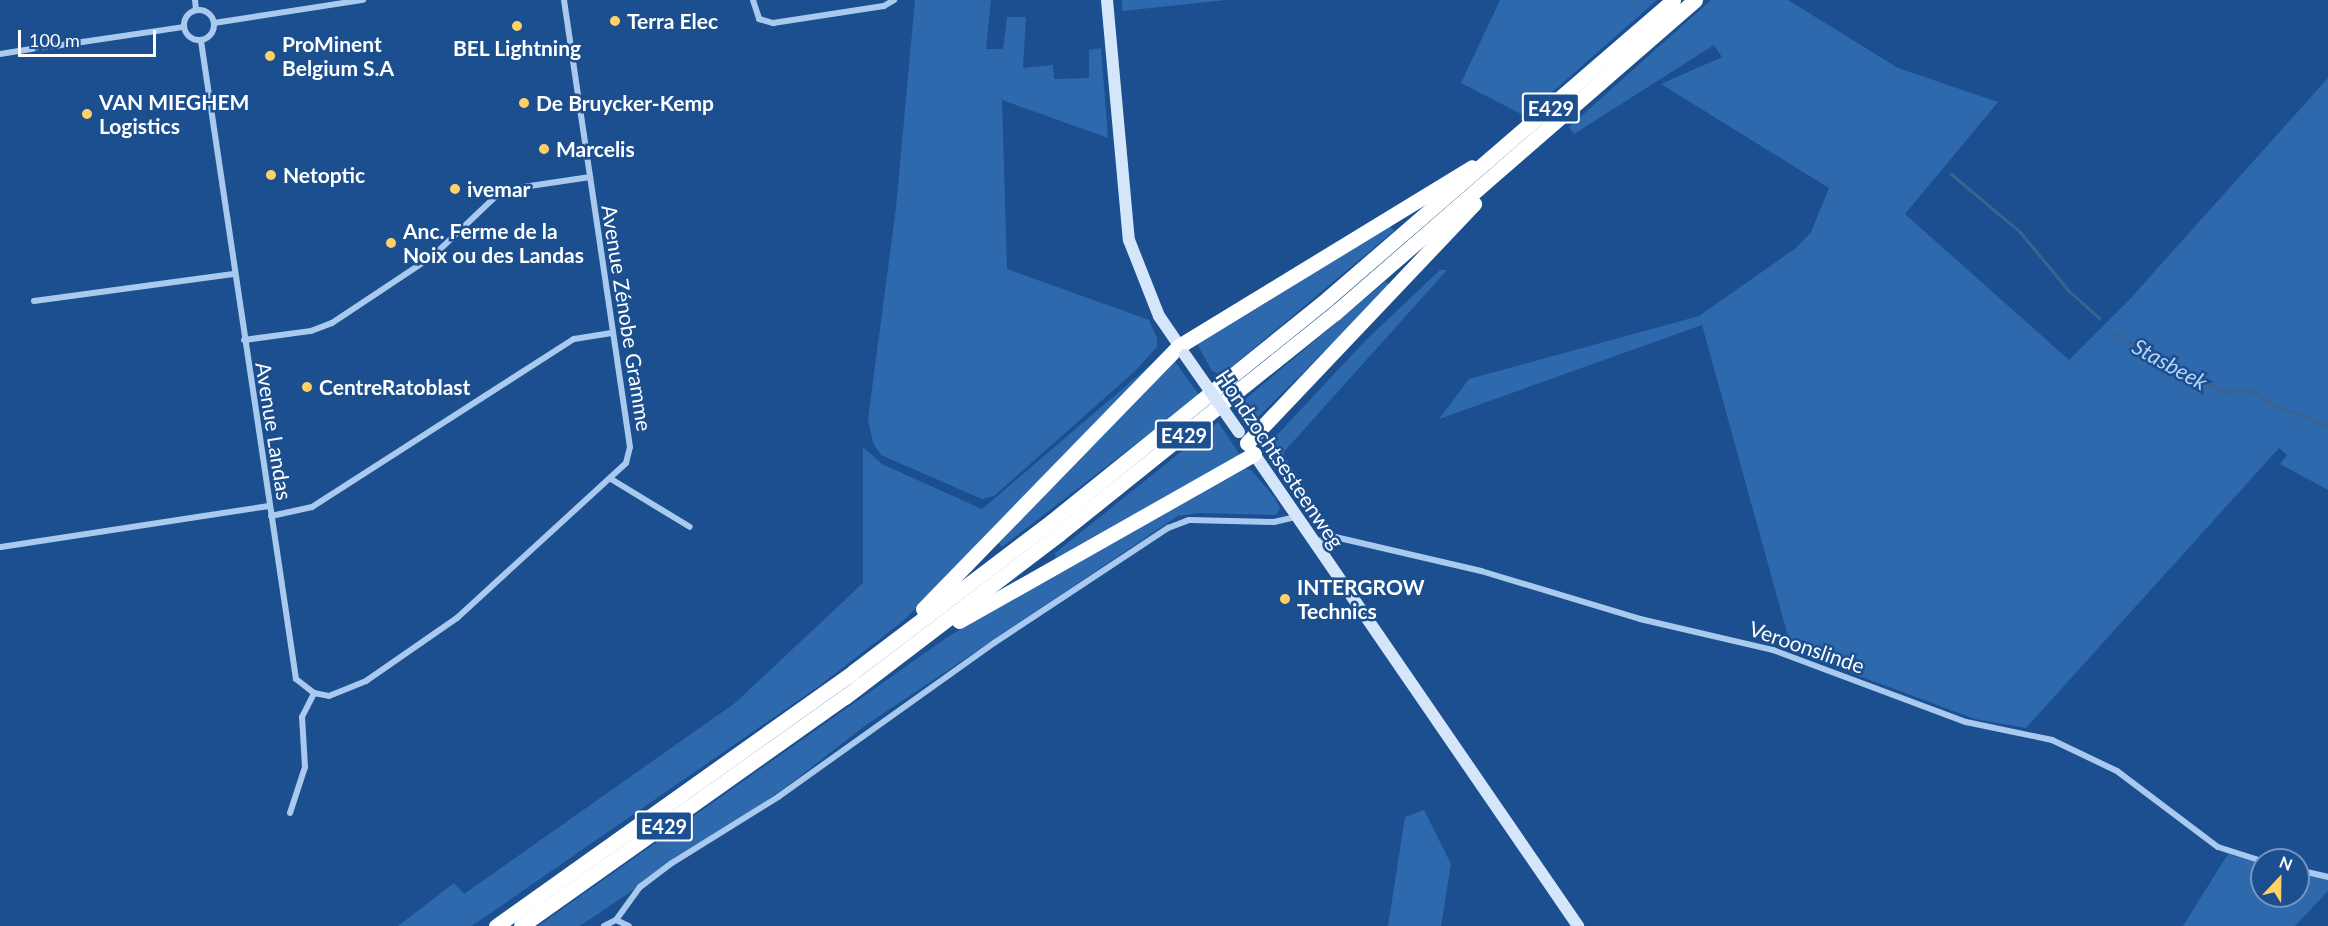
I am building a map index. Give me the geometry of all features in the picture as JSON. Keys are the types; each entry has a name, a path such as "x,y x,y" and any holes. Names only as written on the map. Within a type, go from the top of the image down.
{"highway":[{"name":"E429","path":"496,926 872,659 1190,411 1502,152 1673,0"},
{"name":"E429","path":"521,926 873,676 1201,422 1488,183 1695,0"},
{"path":"853,672 872,651 916,616 972,562 1182,350 1502,152"},
{"path":"873,676 1247,443 1471,209 1488,183"}],"main road":[{"name":"Hondzochtsesteenweg","path":"1107,0 1129,240 1159,316 1578,926"}],"street":[{"path":"195,0 196,10"},
{"path":"214,23 363,0"},
{"name":"Avenue Zénobe Gramme","path":"314,693 341,694 415,651 484,596 612,479 626,463 630,447 564,0"},
{"path":"753,0 759,19 773,23 884,6 894,0"},
{"path":"196,10 208,13 214,23"},
{"path":"196,10 184,19 183,27 186,35 201,40 208,38 214,23"},
{"path":"55,46 183,27"},
{"name":"Avenue Landas","path":"201,40 296,678 314,693"},
{"path":"0,54 33,49"},
{"path":"244,340 312,331 332,323 433,256 497,195 533,184 590,177"},
{"path":"34,301 235,274"},
{"path":"271,516 312,507 574,339 612,333"},
{"path":"612,479 690,527"},
{"path":"1,547 269,506"},
{"path":"604,926 616,920 640,887 672,862 778,797 902,706 1168,528 1190,520 1274,522 1296,518"},
{"name":"Veroonslinde","path":"1313,542 1335,537 1481,571 1640,619 1773,650 1966,722 2052,740 2117,771 2218,847 2250,857"},
{"path":"290,813 305,766 302,717 314,693"},
{"path":"2310,873 2328,877"},
{"path":"616,920 629,926"}],"shaded area":[{"path":"915,0 991,0 986,49 1003,49 1007,17 1026,17 1023,68 1053,65 1054,79 1089,78 1089,50 1101,48 1108,138 1002,100 1007,269 1149,320 1157,338 1157,347 1134,372 994,496 982,499 881,455 873,443 868,419 896,208"},
{"path":"1122,0 1227,0 1122,11"},
{"path":"1500,0 1657,0 1525,116 1461,83"},
{"path":"1711,0 1788,0 1898,68 1998,102 1905,214 2069,360 2129,300 2328,78 2328,490 2280,464 2287,455 2279,448 2026,728 1975,719 1792,651 1702,325 1439,419 1469,379 1699,316 1796,248 1811,232 1829,188 1661,84 1722,57 1714,45 1574,134 1569,127"},
{"path":"1389,225 1394,231 1229,369 1219,374 1212,371 1197,344 1201,338"},
{"path":"1440,270 1447,270 1283,453 1329,531 1318,529 1264,449 1366,340"},
{"path":"1386,281 1390,286 1249,426 1236,407"},
{"path":"1174,360 1199,395 1002,547 998,542"},
{"path":"1154,362 1157,364 903,621 819,686 472,926 398,926 454,883 464,894 735,703 863,583 863,447 882,464 982,509"},
{"path":"1218,422 1240,455 1056,561 1055,553"},
{"path":"1242,466 1252,471 1275,498 1280,508 1276,515 1199,513 1178,516 866,725 786,787 580,926 538,926 949,636"},
{"path":"1424,810 1451,864 1441,926 1388,926 1405,817"},
{"path":"2228,854 2250,860 2250,908 2310,908 2310,876 2328,880 2328,891 2295,926 2183,926"}],"waterway":[{"name":"Stasbeek","path":"1951,174 2020,232 2068,290 2099,318"},
{"name":"Stasbeek","path":"2113,333 2223,392 2250,390 2275,406 2328,426"}],"tunnel":[{"path":"33,49 55,46"}],"place":[{"name":"Terra Elec","path":"615,21"},
{"name":"BEL Lightning","path":"517,26"},
{"name":"ProMinent Belgium S.A","path":"270,56"},
{"name":"De Bruycker-Kemp","path":"524,103"},
{"name":"VAN MIEGHEM Logistics","path":"87,114"},
{"name":"Marcelis","path":"544,149"},
{"name":"Netoptic","path":"271,175"},
{"name":"ivemar","path":"455,189"},
{"name":"Anc. Ferme de la Noix ou des Landas","path":"391,243"},
{"name":"CentreRatoblast","path":"307,387"},
{"name":"INTERGROW Technics","path":"1285,599"}]}
